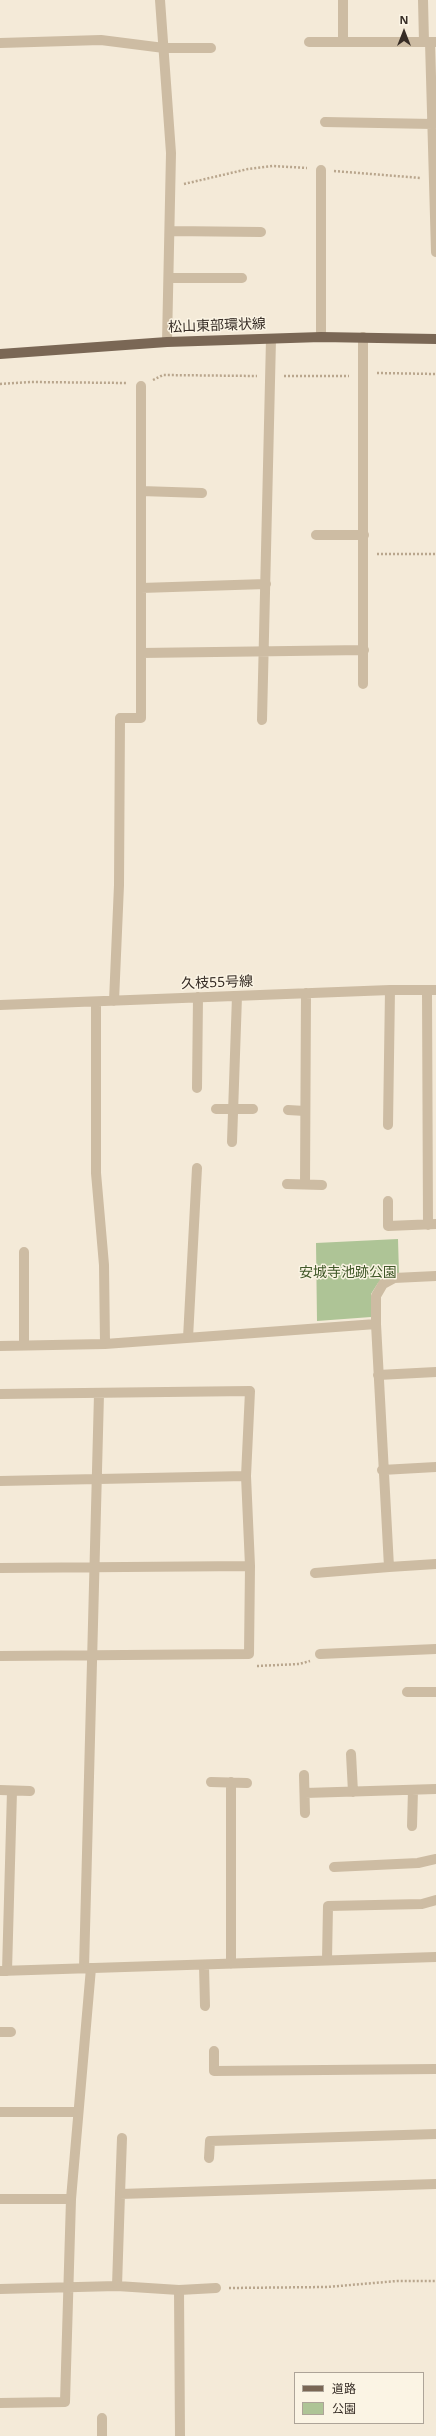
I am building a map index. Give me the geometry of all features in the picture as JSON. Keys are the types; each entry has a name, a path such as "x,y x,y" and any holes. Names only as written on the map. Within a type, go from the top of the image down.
{"main road":[{"name":"松山東部環状線","path":"0,354 168,342 363,337 436,339"}],"street":[{"path":"160,0 171,153 168,342"},
{"path":"342,0 343,42"},
{"path":"423,0 430,42 432,124 435,139 434,178 436,252"},
{"path":"0,43 101,40 164,48 211,48"},
{"path":"310,42 430,42"},
{"path":"325,122 432,124"},
{"path":"321,170 321,338"},
{"path":"170,231 261,232"},
{"path":"168,278 242,278"},
{"path":"363,337 363,684"},
{"path":"262,720 272,376 271,339"},
{"path":"114,1001 119,885 120,718 141,718 141,386"},
{"path":"141,491 202,493"},
{"path":"316,535 364,535"},
{"path":"141,588 266,584"},
{"path":"141,653 364,650"},
{"path":"388,1125 390,990"},
{"name":"久枝55号線","path":"0,1005 390,990 432,990"},
{"path":"388,1201 388,1226 432,1225 432,990"},
{"path":"305,1184 306,993"},
{"path":"232,1142 237,996"},
{"path":"197,1088 198,998"},
{"path":"96,1002 96,1173 104,1265 105,1344"},
{"path":"216,1109 253,1109"},
{"path":"288,1110 305,1111"},
{"path":"188,1338 197,1168"},
{"path":"287,1184 322,1185"},
{"path":"24,1252 24,1345"},
{"path":"390,1567 382,1470 376,1296 383,1284 394,1278 436,1276"},
{"path":"0,1346 105,1344 376,1324"},
{"path":"378,1375 436,1372"},
{"path":"0,1394 250,1391 246,1476 250,1566 249,1654 91,1657 0,1656"},
{"path":"0,2403 65,2402 71,2199 87,1968 91,1657 99,1394"},
{"path":"382,1470 436,1467"},
{"path":"0,1481 246,1476"},
{"path":"315,1574 436,1564"},
{"path":"0,1568 250,1566"},
{"path":"320,1654 436,1649"},
{"path":"407,1692 436,1692"},
{"path":"351,1754 353,1792"},
{"path":"304,1775 305,1813"},
{"path":"211,1782 247,1783"},
{"path":"231,1782 231,1964"},
{"path":"305,1793 436,1789"},
{"path":"0,1790 30,1791"},
{"path":"412,1826 413,1790"},
{"path":"12,1791 4,1971 436,1957"},
{"path":"334,1867 418,1863 436,1859"},
{"path":"327,1960 328,1906 422,1904 436,1900"},
{"path":"204,1964 205,2006"},
{"path":"0,2032 11,2032"},
{"path":"214,2051 214,2072 436,2069"},
{"path":"0,2112 78,2112"},
{"path":"210,2158 210,2141 436,2134"},
{"path":"117,2286 122,2138"},
{"path":"120,2194 436,2184"},
{"path":"0,2199 71,2199"},
{"path":"0,2289 117,2286 179,2290 216,2288"},
{"path":"179,2290 180,2436"},
{"path":"102,2418 102,2436"}],"path":[{"path":"170,187 248,169 273,166 401,178 434,178"},
{"path":"0,384 120,381 141,386 163,375 363,376 384,373 436,374"},
{"path":"364,554 436,554"},
{"path":"249,1654 256,1666 300,1664 310,1661 320,1654"},
{"path":"216,2288 327,2287 397,2281 436,2281"}],"green space":[{"name":"安城寺池跡公園","path":"398,1239 399,1274 378,1283 371,1294 371,1317 317,1321 316,1243"}]}
